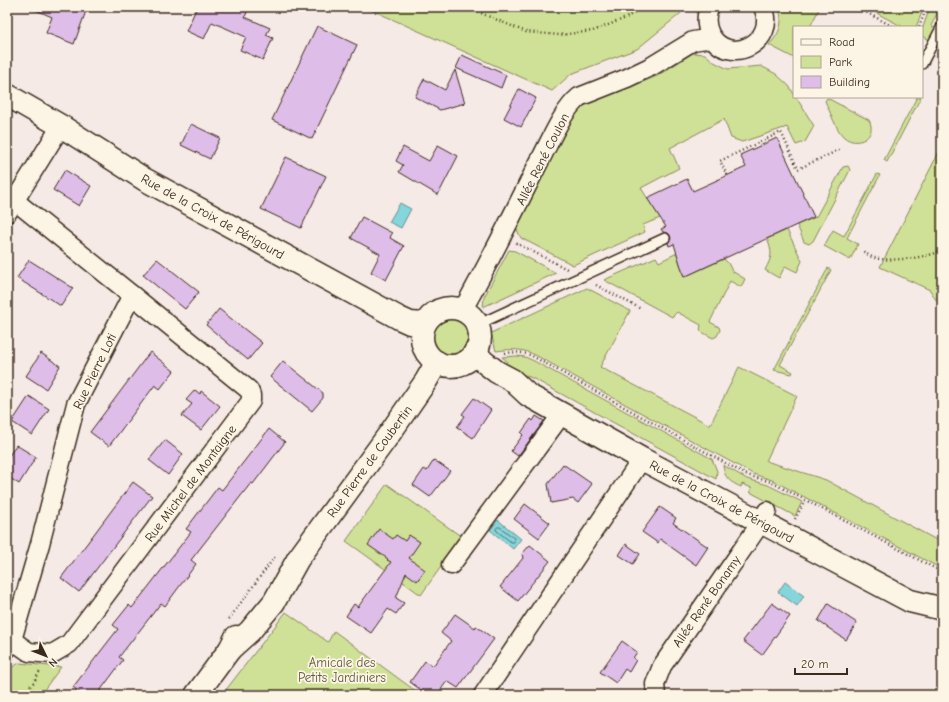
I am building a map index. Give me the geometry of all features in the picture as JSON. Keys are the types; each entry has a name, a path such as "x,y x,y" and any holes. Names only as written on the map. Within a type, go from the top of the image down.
{"street":[{"path":"710,7 706,20 708,30 712,38 720,45 729,49 739,50 749,47 758,41 764,33 766,22 763,7"},
{"name":"Allée René Coulon","path":"460,309 467,302 568,108 574,101 579,97 646,69 693,41 712,38"},
{"name":"Rue de la Croix de Périgourd","path":"7,95 61,126 144,179 253,239 399,318 410,323 424,324"},
{"path":"61,126 11,207 132,294"},
{"name":"Rue Pierre Loti","path":"9,641 40,544 76,404 132,294"},
{"name":"Rue Michel de Montaigne","path":"52,654 69,644 251,401 249,390 132,294"},
{"path":"450,308 460,309 470,315 477,325 480,334 479,343 475,352 468,360 457,365 446,365 437,362 428,354 423,343 422,334 424,324 439,310 450,308"},
{"name":"Rue de la Croix de Périgourd","path":"475,352 484,362 497,372 512,380 528,395 642,459 764,516"},
{"name":"Rue Pierre de Coubertin","path":"196,695 230,649 241,628 259,601 298,559 404,413 437,362"},
{"name":"Rue de la Croix de Périgourd","path":"512,380 532,382 910,601 941,608"},
{"path":"451,565 562,414"},
{"path":"483,695 642,459"},
{"name":"Allée René Bonamy","path":"656,695 655,684 662,666 764,516"},
{"path":"9,641 29,652 52,654"}],"lane":[{"path":"923,62 942,26"},
{"path":"477,325 665,238"}],"path":[{"path":"471,7 483,14 526,32 559,35 593,31 626,18 642,7"},
{"path":"856,7 892,26"},
{"path":"920,26 927,7"},
{"path":"728,176 720,161 781,132 798,169 841,149"},
{"path":"864,252 873,258 883,259 912,258 937,254 942,250"},
{"path":"498,354 517,352 532,356 747,475 771,482 942,572"},
{"path":"791,517 796,519 805,501"},
{"path":"22,695 34,682 52,654"}],"green space":[{"path":"365,7 686,7 680,14 637,49 571,74 552,91"},
{"path":"780,7 820,7 810,26 793,26 793,57 769,45 780,28 781,19"},
{"path":"865,7 924,7 916,26 901,26"},
{"path":"930,7 940,7 931,26 936,29 930,40 923,36 923,27"},
{"path":"693,53 705,54 714,62 728,69 761,66 776,74 789,86 793,92 793,98 797,98 814,126 805,142 796,145 787,127 742,142 731,138 724,119 670,148 679,168 641,188 660,218 643,225 645,232 573,265 521,238 517,230 519,219 575,111 583,106 657,76"},
{"path":"827,98 869,120 871,131 865,139 860,141 849,140 841,134 825,101"},
{"path":"916,98 920,98 887,162 884,160"},
{"path":"942,146 942,303 936,300 930,290 880,267"},
{"path":"848,166 850,170 813,241 809,244 804,242 797,225 816,217 843,167"},
{"path":"877,174 880,175 847,238 858,244 850,260 824,246 833,230 844,236"},
{"path":"787,230 802,261 797,272 785,266 779,278 765,270 771,255 767,239"},
{"path":"509,250 515,251 556,273 483,307 484,297"},
{"path":"677,253 684,277 724,259 732,271 745,279 741,287 730,281 710,322 719,327 720,330 717,336 713,338 700,331 701,325 677,312 672,317 604,280 656,257 659,262"},
{"path":"828,268 831,270 780,365 793,372 792,374 774,370"},
{"path":"587,288 630,311 600,367 710,425 739,367 797,396 766,461 826,480 942,543 942,569 772,480 753,474 537,356 517,350 496,351 491,333"},
{"path":"450,318 460,321 465,326 468,336 465,346 460,351 450,354 440,351 435,346 432,336 435,326 440,321"},
{"path":"502,357 525,357 534,361 712,459 717,471 716,479 534,379 504,366 507,361"},
{"path":"723,465 747,479 768,485 802,502 795,516 750,492 752,488 742,484 741,487 731,481 726,476"},
{"path":"387,484 462,537 421,595 346,541"},
{"name":"Amicale des Petits Jardiniers","path":"286,612 328,642 334,631 421,695 222,695"},
{"path":"19,663 61,667 40,695 7,695 7,671"}],"water":[{"path":"400,203 411,209 401,228 389,222"},
{"path":"498,520 521,539 513,549 490,530"},
{"path":"785,582 804,596 797,606 778,592"}],"building":[{"path":"29,7 75,7 86,11 74,44 46,33 52,17"},
{"path":"197,7 236,7 247,12 245,17 270,28 266,35 273,38 263,60 240,50 246,37 212,22 204,39 186,31"},
{"path":"317,26 357,45 312,139 272,120"},
{"path":"462,55 506,75 501,88 456,68"},
{"path":"455,70 465,103 440,110 415,97 424,79 445,90"},
{"path":"519,89 536,98 521,127 504,118"},
{"path":"191,124 220,138 210,159 181,145"},
{"path":"777,138 814,217 684,277 674,244 669,246 668,243 671,239 670,235 663,232 661,229 666,227 647,198 687,179 693,191 746,167 740,155"},
{"path":"438,145 458,156 438,195 399,172 403,165 396,161 403,147 429,161"},
{"path":"286,157 326,176 301,228 261,209"},
{"path":"65,170 91,186 79,206 53,190"},
{"path":"362,217 392,233 390,238 404,246 386,280 371,272 380,254 351,238"},
{"path":"157,259 199,292 185,309 143,275"},
{"path":"29,260 73,288 61,306 17,278"},
{"path":"219,309 262,343 248,360 206,325"},
{"path":"150,352 174,371 160,389 155,385 109,446 90,432"},
{"path":"41,353 60,366 46,389 26,376"},
{"path":"283,361 323,393 323,398 312,411 270,377"},
{"path":"195,390 200,394 201,391 220,406 201,430 182,416 192,404 186,400"},
{"path":"29,396 49,409 32,435 12,422"},
{"path":"474,398 491,410 473,438 457,427 465,416 462,414"},
{"path":"536,416 544,421 518,456 511,451 523,435 521,433 531,419 533,421"},
{"path":"269,429 285,442 191,560 196,564 165,606 161,603 119,657 123,660 97,695 83,695 73,687 118,629 113,625 129,605 132,608 191,532 186,529 218,487 222,490"},
{"path":"165,440 183,454 168,475 149,460"},
{"path":"16,445 36,457 19,484 7,476 7,459"},
{"path":"434,460 450,471 430,497 413,485 424,469 427,471"},
{"path":"563,464 592,484 578,503 573,499 551,503 548,484"},
{"path":"133,482 152,496 79,592 61,578"},
{"path":"525,504 550,523 539,538 514,519"},
{"path":"660,507 676,518 673,523 708,547 696,565 660,539 658,543 642,532"},
{"path":"379,529 393,539 396,535 405,541 409,535 420,542 409,558 425,570 417,581 406,573 396,598 404,603 396,614 388,609 371,633 346,616 354,604 358,607 391,562 368,545"},
{"path":"626,544 640,554 633,564 619,555"},
{"path":"530,545 550,561 518,601 500,587 523,558 522,554"},
{"path":"772,603 790,616 762,655 743,641"},
{"path":"828,604 857,623 846,640 818,621"},
{"path":"455,614 475,628 476,626 494,639 458,688 447,681 437,695 428,695 410,682 425,661 433,666 451,641 441,633"},
{"path":"622,641 637,652 633,658 636,660 629,672 625,669 616,683 600,672"}]}
